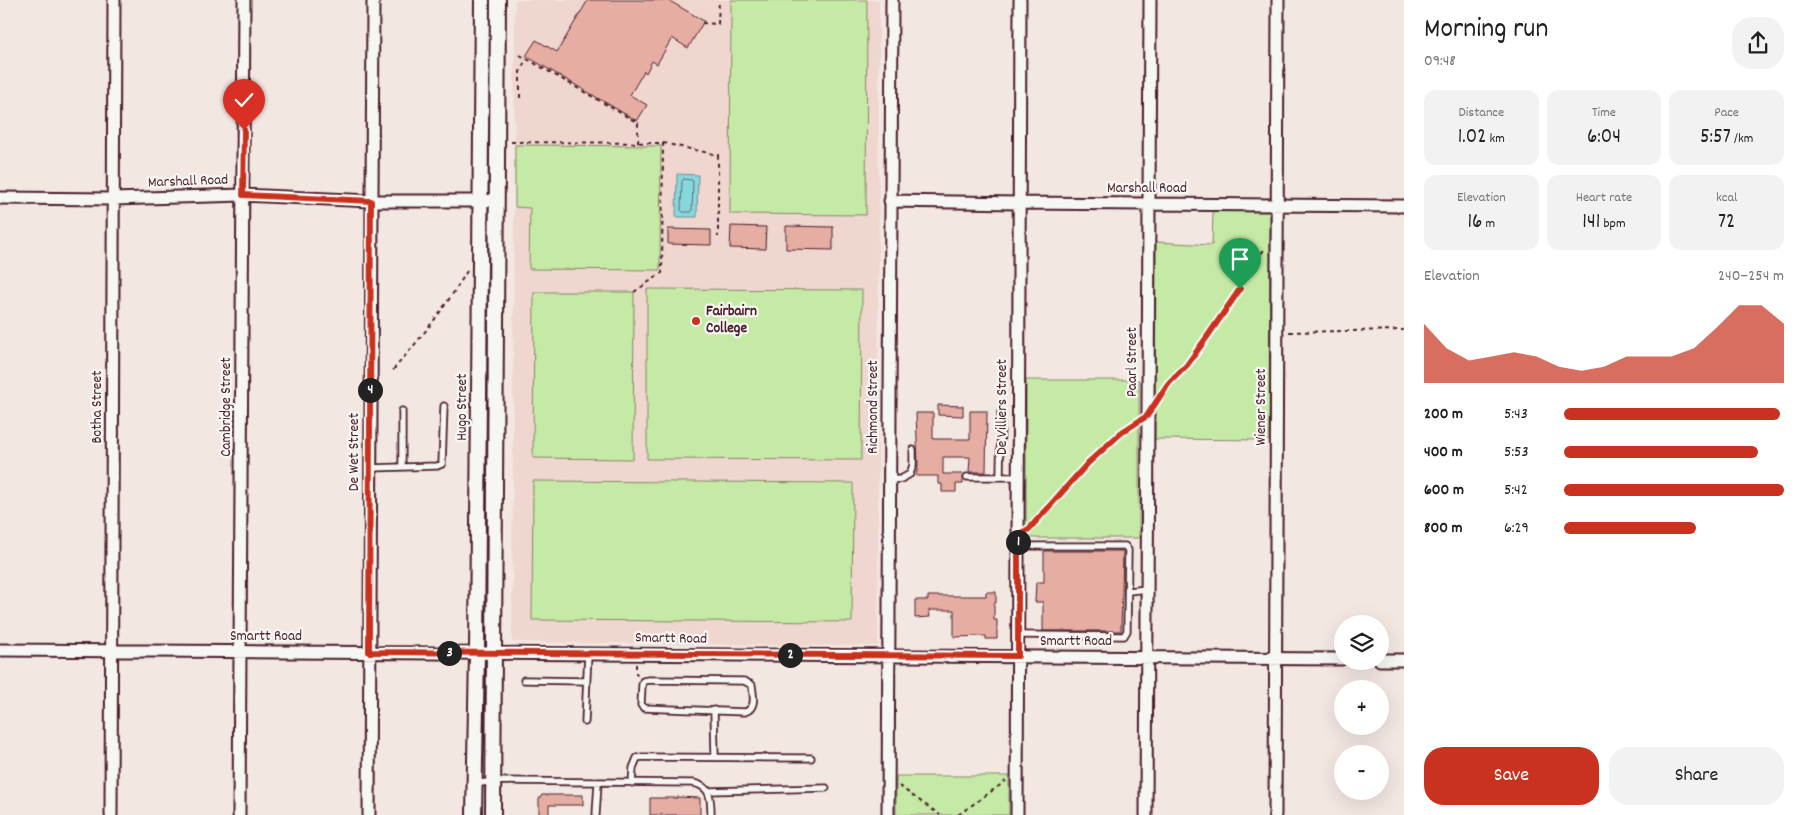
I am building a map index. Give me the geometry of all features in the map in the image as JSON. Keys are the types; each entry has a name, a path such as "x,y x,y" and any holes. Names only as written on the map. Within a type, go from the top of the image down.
{"street":[{"name":"Botha Street","path":"111,815 114,0"},
{"name":"Cambridge Street","path":"239,815 244,0"},
{"name":"De Wet Street","path":"369,815 373,0"},
{"name":"Hugo Street","path":"474,815 478,654 482,0"},
{"path":"493,815 498,0"},
{"name":"Richmond Street","path":"888,815 892,0"},
{"name":"De Villiers Street","path":"1017,815 1020,0"},
{"name":"Paarl Street","path":"1146,815 1150,0"},
{"name":"Wiener Street","path":"1275,815 1278,0"},
{"name":"Marshall Road","path":"0,198 113,199 243,195 371,201 498,200"},
{"name":"Marshall Road","path":"890,201 1404,206"},
{"name":"Smartt Road","path":"0,650 1334,659"},
{"path":"1389,660 1404,660"}],"lane":[{"path":"481,98 498,97"},
{"path":"370,468 437,466 442,464 444,406"},
{"path":"402,411 402,467"},
{"path":"1000,477 1001,412"},
{"path":"889,480 901,479 910,474 913,450"},
{"path":"967,477 1018,477"},
{"path":"1018,540 1125,546 1128,550 1129,592 1127,631 1124,636 1018,635"},
{"path":"1129,592 1147,589"},
{"path":"585,722 588,653"},
{"path":"524,680 586,681"},
{"path":"742,680 751,683 753,704 749,710 644,708 641,705 643,681 742,680"},
{"path":"714,710 715,756"},
{"path":"632,783 633,768 637,758 715,756 812,758"},
{"path":"474,784 493,781 693,783 704,787 711,796 711,815"},
{"path":"596,815 598,783"},
{"path":"708,791 826,788"}],"path":[{"path":"702,24 718,24 719,0"},
{"path":"520,55 638,124 638,143"},
{"path":"520,98 520,72 526,58"},
{"path":"511,142 663,143 718,155 718,237"},
{"path":"634,292 662,273 663,143"},
{"path":"1018,540 1088,463 1122,432 1147,416 1168,384 1187,365 1207,337 1266,247 1277,239"},
{"path":"393,370 415,345 455,292 469,267"},
{"path":"1277,332 1404,330"},
{"path":"636,654 636,674 643,681"},
{"path":"958,815 1008,779"},
{"path":"897,784 940,815"}],"shaded area":[{"name":"Fairbairn College","path":"515,0 879,0 878,646 512,642"}],"green space":[{"path":"731,0 867,0 866,215 730,214"},
{"path":"515,145 661,146 660,270 529,269 530,208 515,207"},
{"path":"1213,211 1268,212 1270,214 1269,440 1155,439 1156,242 1212,245"},
{"path":"647,289 862,290 861,460 647,459"},
{"path":"534,292 634,292 633,459 533,458"},
{"path":"1026,380 1139,380 1139,538 1026,538"},
{"path":"533,481 853,483 852,622 532,620"},
{"path":"896,776 1009,776 1009,815 896,815"}],"water":[{"path":"677,174 698,175 697,217 676,217"}],"building":[{"path":"588,0 668,0 704,21 688,48 672,38 657,64 652,61 646,73 644,71 630,95 647,105 637,121 526,56 536,40 557,52"},
{"path":"731,226 766,227 765,249 730,248"},
{"path":"786,226 833,227 833,250 786,249"},
{"path":"668,229 711,230 711,245 668,244"},
{"path":"938,405 963,406 963,416 938,415"},
{"path":"970,411 987,411 986,472 969,472 970,457 943,457 943,474 963,474 963,484 956,484 956,492 942,492 942,484 938,484 938,476 916,476 918,465 916,413 933,413 933,439 970,439"},
{"path":"1044,551 1123,551 1121,631 1043,631 1043,602 1035,602 1036,582 1044,582"},
{"path":"986,592 996,592 994,620 997,620 997,639 986,639 986,636 954,637 954,610 929,610 930,617 915,618 915,600 928,600 928,596 986,596"},
{"path":"542,795 583,795 583,805 549,805 549,815 539,815 539,799"},
{"path":"650,798 700,798 700,815 650,815"}],"place":[{"name":"Fairbairn College","path":"696,321"}],"route":[{"path":"244,130 243,195 371,201 369,652 1018,656 1018,535 1029,529 1088,463 1122,432 1147,416 1168,384 1187,365 1240,289"}]}
